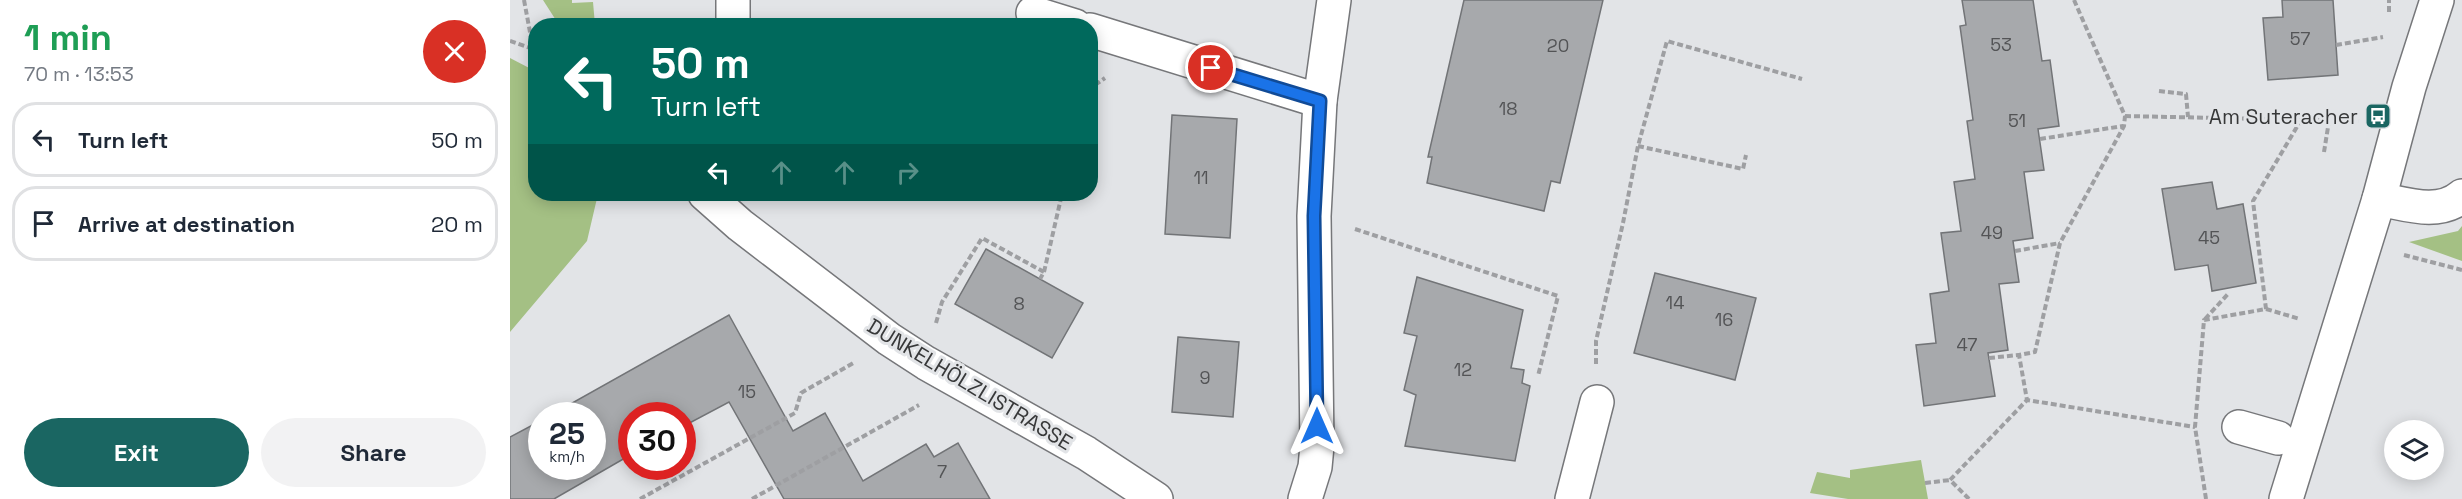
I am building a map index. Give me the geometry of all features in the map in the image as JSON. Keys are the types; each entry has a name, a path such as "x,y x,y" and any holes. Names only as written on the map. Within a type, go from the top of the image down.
{"street":[{"path":"733,0 733,18"},
{"path":"1305,499 1315,467 1317,446 1314,216 1320,101 1334,0"},
{"path":"2286,499 2379,199 2406,97 2437,0"},
{"path":"1033,13 1049,18"},
{"path":"1098,32 1320,101"},
{"path":"2379,199 2424,207 2451,204 2462,196"},
{"name":"DUNKELHÖLZLISTRASSE","path":"713,201 749,232 889,339 926,363 1086,453 1156,499"},
{"path":"1572,499 1597,402"},
{"path":"2240,427 2278,438"}],"path":[{"path":"524,0 528,20"},
{"path":"1989,358 2036,352 2060,243 2124,126 2125,116 2074,0"},
{"path":"2336,45 2393,35"},
{"path":"510,41 528,47"},
{"path":"1596,341 1638,146 1667,41 1802,79"},
{"path":"2159,91 2186,94 2188,117"},
{"path":"2125,116 2368,122"},
{"path":"2266,309 2253,201 2301,120"},
{"path":"2324,152 2329,121"},
{"path":"2040,139 2124,126"},
{"path":"1638,146 1743,169 1746,155"},
{"path":"1040,279 1044,273 1060,201"},
{"path":"1348,227 1558,296 1538,376"},
{"path":"934,329 942,302 982,238 1044,273"},
{"path":"2015,251 2060,243"},
{"path":"2402,254 2462,270"},
{"path":"2206,499 2195,427 2205,320 2228,294"},
{"path":"2205,320 2266,309 2311,322"},
{"path":"2019,355 2027,400"},
{"path":"640,499 795,412 801,393 858,361"},
{"path":"2027,400 2195,427"},
{"path":"1925,483 1950,480 2027,400"},
{"path":"752,499 925,402"},
{"path":"1950,480 1969,499"}],"green space":[{"path":"543,0 572,0 572,3 593,2 594,18 555,18"},
{"path":"510,58 528,67 528,201 596,201 587,241 510,332"},
{"path":"2462,226 2462,261 2409,242 2458,231"},
{"path":"1921,460 1928,499 1848,499 1810,493 1817,472 1850,478 1850,470"}],"building":[{"path":"1464,0 1603,0 1560,183 1551,181 1544,211 1427,183 1432,157 1428,157"},
{"path":"1962,0 2033,0 2042,61 2050,60 2059,126 2038,129 2044,170 2024,172 2033,238 2013,241 2019,282 1999,284 2008,350 1988,353 1995,396 1924,406 1916,345 1936,343 1930,294 1949,291 1941,233 1961,231 1954,182 1975,179 1967,121 1973,120 1960,26 1966,25"},
{"path":"2282,0 2333,0 2338,75 2268,80 2263,18 2283,17"},
{"path":"1172,115 1237,119 1230,238 1165,234"},
{"path":"2212,182 2217,209 2243,204 2256,283 2212,291 2208,265 2175,270 2162,189"},
{"path":"986,249 1083,303 1052,358 955,304"},
{"path":"1655,273 1756,298 1735,380 1634,353"},
{"path":"1417,277 1523,310 1511,368 1524,370 1522,383 1530,386 1515,461 1405,446 1416,395 1404,390 1417,336 1404,333"},
{"path":"729,315 793,431 825,413 863,481 926,444 934,457 958,443 990,499 784,499 729,402 696,420 696,402 618,402 618,462 606,469 606,402 574,402"},
{"path":"1178,337 1239,342 1233,417 1172,412"},
{"path":"528,427 528,480 587,480 554,499 510,499 510,437"}],"place":[{"name":"Am Suteracher","path":"2378,116"}],"route":[{"path":"1211,68 1320,101 1314,216 1317,426"}]}
